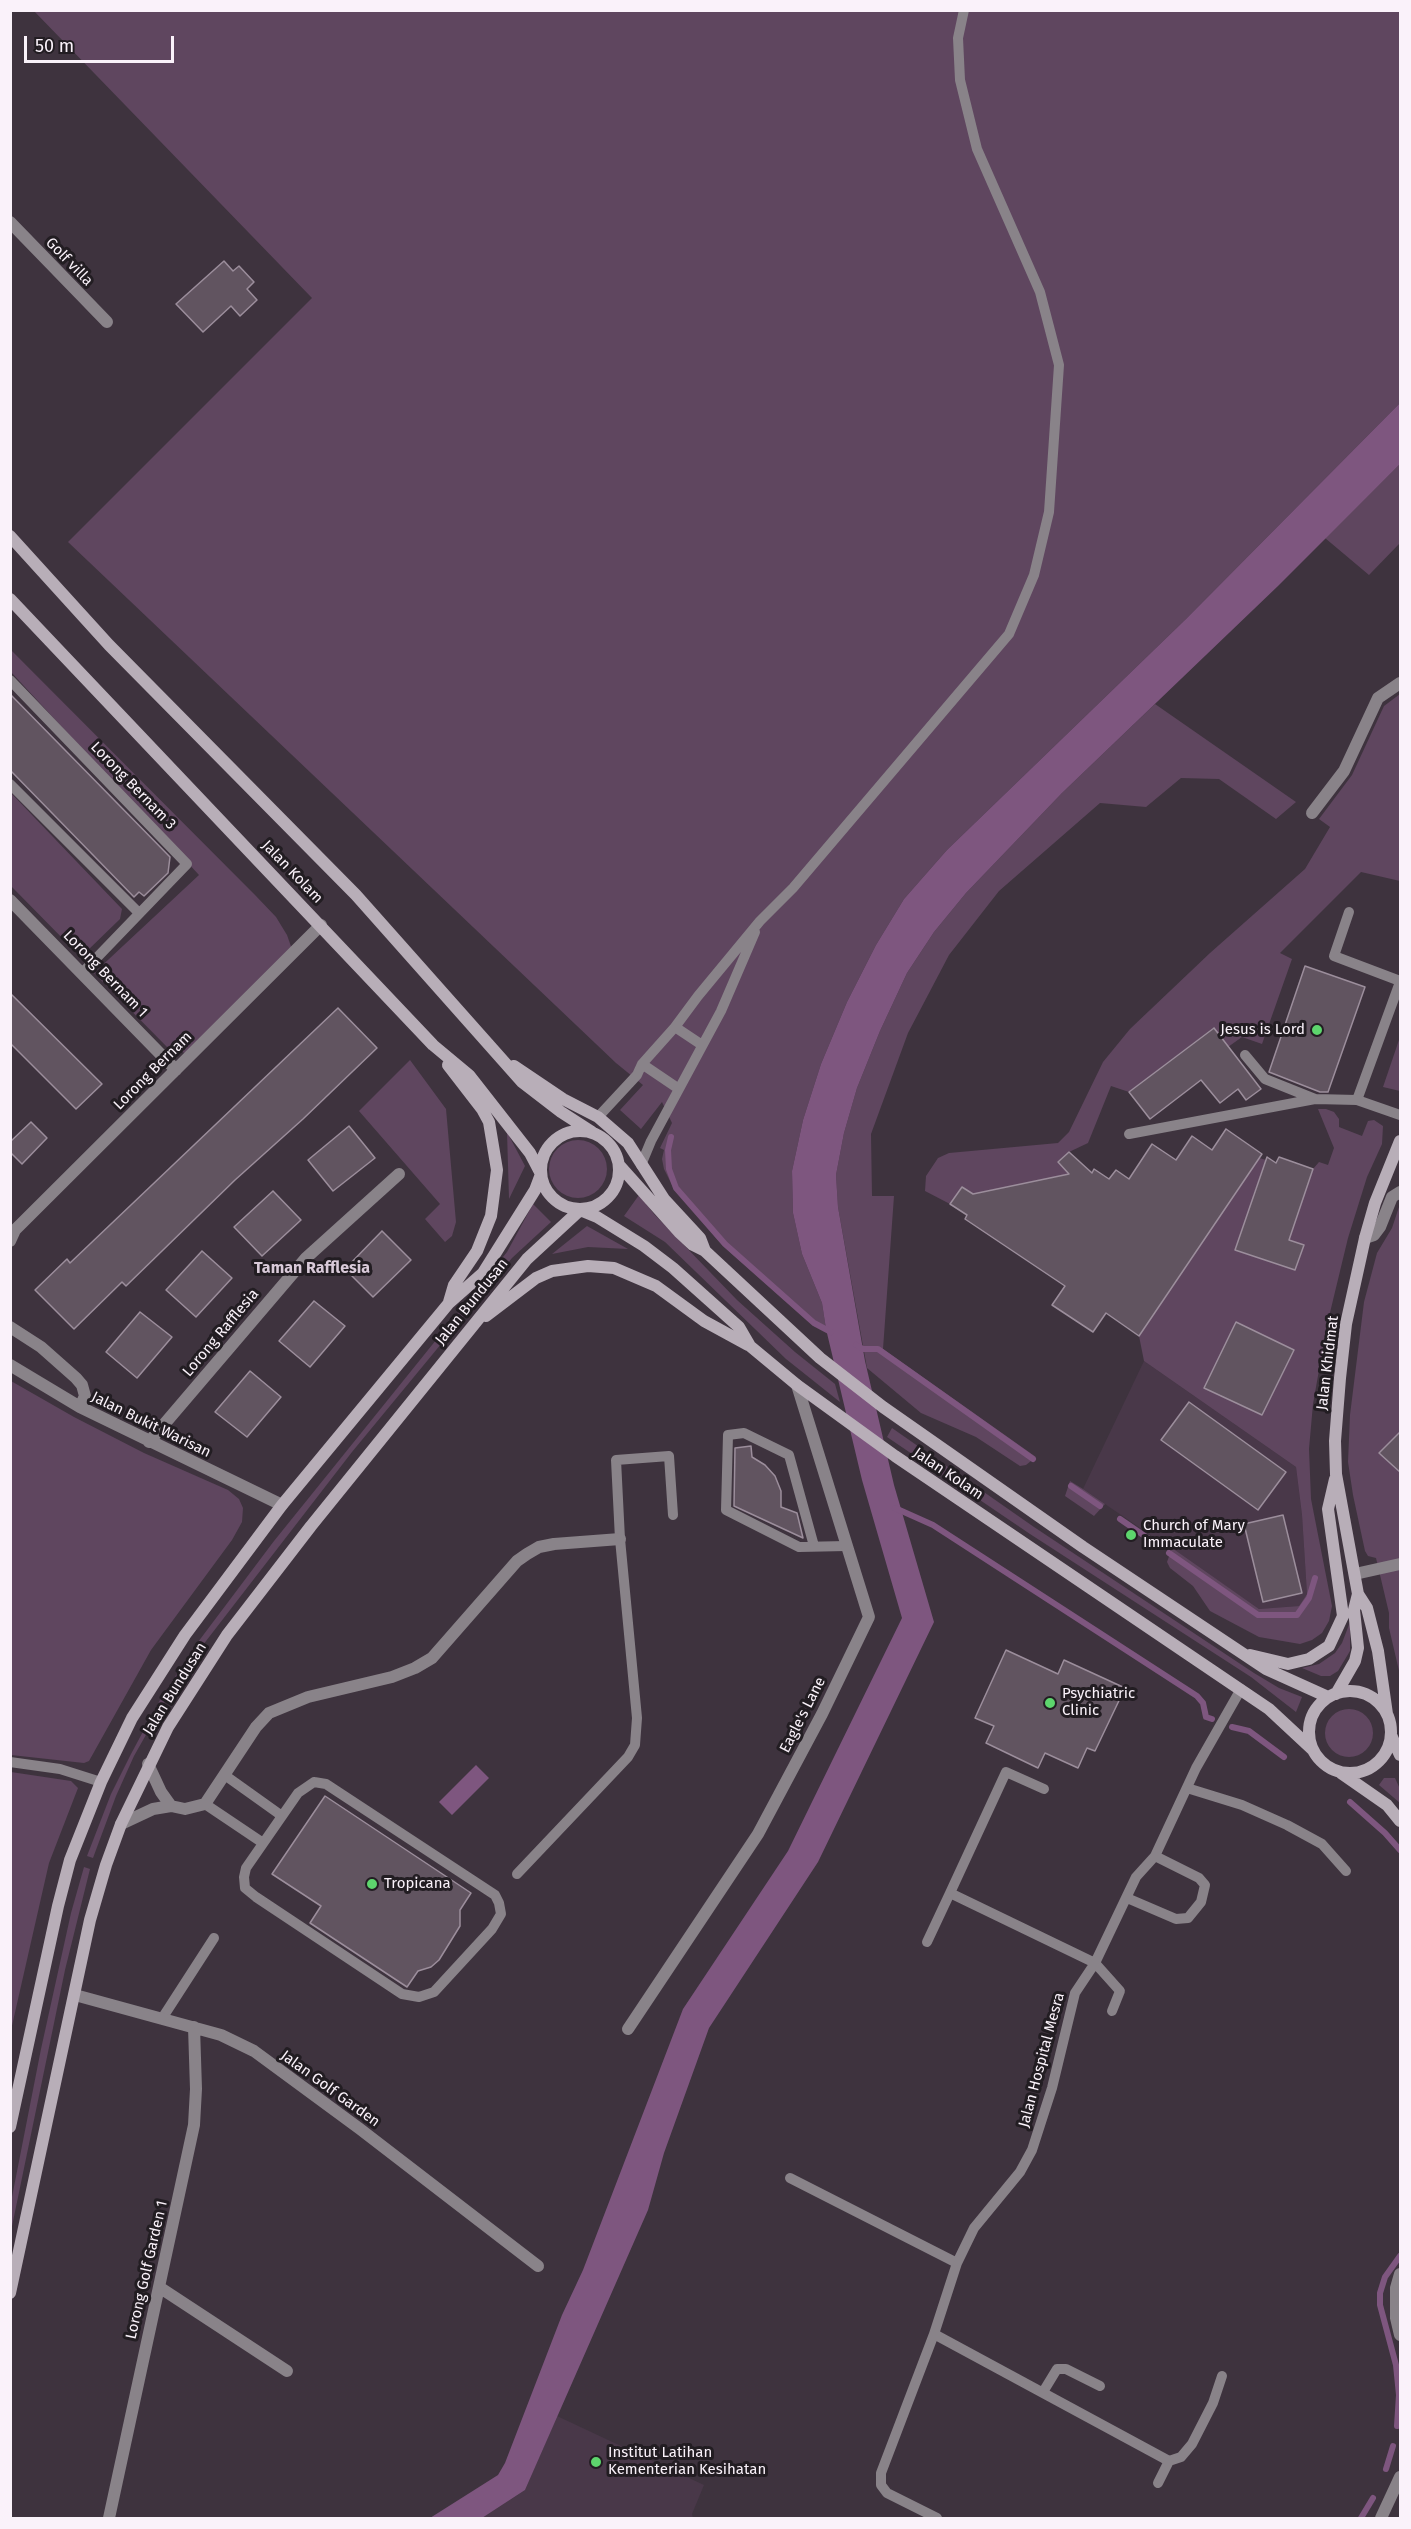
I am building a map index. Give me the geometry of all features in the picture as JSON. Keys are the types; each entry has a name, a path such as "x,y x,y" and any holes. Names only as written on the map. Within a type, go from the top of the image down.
{"main road":[{"name":"Jalan Kolam","path":"10,536 109,645 356,895 522,1082 592,1132"},
{"name":"Jalan Kolam","path":"10,599 434,1045 469,1075 530,1153 541,1174"},
{"path":"434,1045 482,1109 489,1122 497,1170 490,1216 483,1236 477,1251 454,1285 448,1303"},
{"name":"Jalan Kolam","path":"502,1058 563,1099 598,1117 628,1143 664,1199 700,1238 705,1251"},
{"path":"569,1132 592,1132 610,1145 619,1165 616,1187 610,1197 601,1204 580,1210 569,1208 550,1196 541,1174 541,1164 550,1144 569,1132"},
{"name":"Jalan Khidmat","path":"1387,1716 1378,1651 1367,1608 1358,1594 1354,1574 1336,1474 1335,1441 1346,1324 1375,1203 1399,1149"},
{"name":"Jalan Kolam","path":"619,1165 693,1245 705,1251 820,1358 883,1407 1083,1547 1266,1669 1332,1696"},
{"name":"Jalan Bundusan","path":"10,2127 70,1860 101,1782 132,1718 185,1635 282,1506 448,1303 483,1273 536,1190 541,1174"},
{"name":"Jalan Kolam","path":"580,1210 597,1217 644,1246 673,1268 739,1327 750,1346 797,1384 895,1456 1241,1689 1269,1709 1312,1749"},
{"name":"Jalan Bundusan","path":"10,2293 90,1920 121,1824 148,1764 168,1727 227,1635 466,1332 527,1259 580,1210"},
{"path":"466,1332 536,1278 552,1271 588,1266 614,1268 656,1286 704,1321 750,1346"},
{"path":"1243,1654 1288,1664 1320,1653 1329,1646 1342,1616 1328,1509 1336,1474"},
{"name":"Jalan Khidmat","path":"1332,1696 1357,1655 1358,1639 1354,1610 1358,1594"},
{"path":"1401,1755 1391,1736 1387,1716 1373,1698 1351,1691 1332,1696 1312,1715 1308,1738 1312,1749 1322,1763 1387,1805 1401,1821"},
{"path":"1338,1772 1355,1773 1369,1768 1389,1747 1391,1736"}],"street":[{"name":"Golf villa","path":"10,222 107,322"},
{"path":"1311,813 1344,771 1378,698 1401,683"},
{"name":"Lorong Bernam 1","path":"10,900 83,972 176,1070"},
{"name":"Lorong Bernam","path":"12,1232 321,925"},
{"name":"Lorong Rafflesia","path":"149,1442 306,1258 399,1174"},
{"path":"1365,1238 1374,1235 1380,1227 1392,1197 1401,1192"},
{"path":"10,1327 41,1347 76,1378 82,1385 85,1396 80,1407"},
{"name":"Jalan Bukit Warisan","path":"10,1365 80,1407 282,1506"},
{"name":"Eagle's Lane","path":"628,2030 758,1834 822,1714 869,1617 797,1384"},
{"path":"121,1824 153,1809 171,1806 185,1809 206,1804 256,1727 269,1713 308,1697 392,1677 432,1658 517,1561 539,1547 620,1539"},
{"path":"1354,1574 1401,1564"},
{"path":"148,1764 160,1792 171,1806"},
{"name":"Jalan Golf Garden","path":"75,1995 194,2027 235,2041 254,2051 538,2266"},
{"name":"Lorong Golf Garden 1","path":"108,2518 194,2125 196,2089 194,2027"},
{"path":"1401,2274 1396,2288 1396,2318 1401,2335"},
{"path":"159,2287 287,2371"},
{"path":"1381,2518 1401,2477"}],"lane":[{"path":"598,1117 637,1075 642,1064 675,1028 698,996 760,921 793,888 1009,634 1034,575 1049,512 1059,365 1040,292 977,149 960,80 958,38 964,10"},
{"name":"Lorong Bernam 3","path":"10,680 187,864 83,972"},
{"path":"10,784 140,913"},
{"path":"1349,912 1334,956 1401,981 1357,1100"},
{"path":"641,1165 651,1141 721,1011 760,921"},
{"path":"675,1028 702,1045"},
{"path":"1245,1055 1265,1079 1315,1099"},
{"path":"642,1064 679,1089"},
{"path":"1129,1134 1315,1099 1357,1100 1401,1115"},
{"path":"814,1546 789,1455 744,1433 728,1435 726,1510 800,1547 846,1546"},
{"path":"517,1874 628,1757 635,1745 637,1718 620,1539 616,1460 669,1456 673,1515"},
{"name":"Jalan Hospital Mesra","path":"937,2518 887,2493 882,2485 881,2474 934,2334 957,2263 974,2228 1020,2172 1032,2150 1052,2088 1075,1993 1095,1963 1136,1877 1155,1856 1196,1767 1241,1689"},
{"path":"10,1762 60,1769 101,1782"},
{"path":"927,1942 1006,1772 1044,1790"},
{"path":"226,1776 282,1816"},
{"path":"314,1782 326,1784 478,1882 495,1895 500,1903 501,1914 492,1929 434,1992 418,1997 402,1994 245,1888 246,1868 263,1843 298,1792 314,1782"},
{"path":"1187,1788 1242,1805 1287,1824 1322,1844 1346,1871"},
{"path":"206,1804 263,1843"},
{"path":"1127,1898 1176,1919 1188,1918 1201,1902 1205,1885 1199,1878 1155,1856"},
{"path":"950,1893 1095,1963 1120,1991 1112,2011"},
{"path":"163,2018 214,1938"},
{"path":"790,2178 957,2263"},
{"path":"934,2334 1169,2461"},
{"path":"1043,2392 1048,2380 1057,2369 1066,2369 1100,2386"},
{"path":"1158,2483 1169,2461 1181,2457 1192,2444 1213,2403 1222,2376"}],"shaded area":[{"path":"34,11 1400,11 1400,403 1186,619 947,850 904,899 876,945 847,1002 821,1064 803,1120 792,1171 793,1213 802,1254 822,1303 826,1329 814,1326 723,1246 673,1187 664,1169 662,1159 664,1150 660,1148 672,1123 662,1102 641,1129 620,1110 643,1085 616,1063 68,542 312,298"},
{"path":"1400,403 1400,464 1278,586 1062,793 966,893 934,932 907,973 880,1031 857,1088 844,1133 836,1175 838,1207 865,1361 894,1485 934,1622 818,1862 709,2028 664,2153 648,2210 525,2490 482,2518 430,2518 498,2475 505,2463 562,2315 583,2270 683,2009 788,1851 902,1618 862,1480 826,1329 822,1303 802,1254 793,1213 792,1171 803,1120 821,1064 847,1002 876,945 904,899 947,850 1186,619"},
{"path":"1400,464 1400,543 1369,575 1325,538"},
{"path":"10,649 256,896 276,917 287,935 294,955 185,1053 167,1047 94,973 199,875 11,672"},
{"path":"1400,694 1400,881 1361,872 1280,953 1292,959 1262,1044 1242,1037 1228,1047 1213,1028 1129,1092 1111,1086 1088,1143 1069,1152 1058,1162 1069,1174 983,1192 979,1198 962,1187 950,1204 925,1191 926,1176 938,1158 949,1153 1058,1143 1069,1132 1103,1062 1130,1029 1210,953 1305,869 1330,827 1319,819 1352,775 1384,706"},
{"path":"1155,704 1296,802 1276,819 1219,779 1181,778 1146,807 1100,803 999,891 949,955 908,1033 871,1134 872,1196 894,1196 883,1349 1036,1457 1026,1465 1020,1466 976,1437 921,1413 867,1368 838,1207 836,1175 844,1133 857,1088 907,973 934,932 966,893 1062,793"},
{"path":"10,792 122,909 120,919 85,953 76,952 11,886"},
{"path":"1400,1037 1400,1091 1383,1087"},
{"path":"410,1060 446,1109 456,1222 452,1236 445,1242 425,1219 440,1204 359,1111"},
{"path":"1318,1109 1334,1112 1339,1119 1339,1127 1362,1136 1368,1121 1374,1120 1383,1126 1382,1144 1367,1177 1348,1238 1327,1325 1313,1404 1309,1449 1311,1499 1332,1606 1329,1621 1322,1633 1300,1644 1259,1637 1210,1611 1193,1586 1170,1568 1167,1562 1172,1548 1259,1609 1299,1606 1307,1594 1302,1515 1296,1467 1144,1361 1139,1336 1235,1193 1243,1153 1266,1160 1253,1196 1298,1212 1313,1169 1319,1162 1328,1165 1334,1148","holes":["1244,1225 1303,1245 1235,1250","1294,1350 1262,1415 1204,1388"]},
{"path":"507,1132 525,1166 509,1199"},
{"path":"572,1140 584,1140 594,1144 603,1153 607,1175 599,1190 584,1198 572,1198 562,1194 553,1185 549,1175 549,1163 553,1153 562,1144"},
{"path":"639,1195 654,1214 737,1300 835,1384 840,1402 786,1359 665,1242 624,1216"},
{"path":"533,1204 551,1222 512,1258 352,1452 196,1654 164,1703 134,1756 93,1858 87,1856 111,1794 131,1754 160,1700 192,1650 274,1541 507,1252"},
{"path":"1400,1204 1400,1675 1376,1558 1368,1556 1365,1551 1348,1462 1350,1415 1364,1302 1377,1253 1392,1228"},
{"path":"587,1226 628,1249 588,1247 552,1254"},
{"path":"1144,1361 1296,1467 1302,1515 1307,1594 1299,1606 1259,1609 1083,1489"},
{"path":"11,1381 144,1453 228,1490 239,1499 243,1508 242,1522 232,1540 151,1650 89,1761 84,1763 11,1755"},
{"path":"892,1428 1034,1527 1254,1673 1279,1688 1302,1697 1296,1712 1251,1677 1030,1534 887,1437"},
{"path":"1070,1481 1105,1504 1094,1516 1065,1496"},
{"path":"1350,1622 1350,1651 1338,1671 1330,1676 1321,1676 1302,1668 1319,1664 1335,1653 1342,1643"},
{"path":"1344,1709 1354,1709 1369,1719 1373,1733 1372,1742 1363,1753 1354,1757 1344,1757 1329,1747 1325,1738 1325,1728 1335,1713"},
{"path":"476,1765 489,1778 452,1815 439,1802"},
{"path":"11,1772 71,1781 78,1788 49,1863 11,2030"},
{"path":"1384,1778 1395,1778 1400,1789 1400,1803 1379,1785"},
{"path":"84,1867 90,1869 65,1970 11,2231 11,2202 41,2049 71,1913"},
{"name":"Institut Latihan Kementerian Kesihatan","path":"557,2416 704,2485 692,2514 693,2518 482,2518 525,2490"}],"building":[{"path":"224,261 233,271 239,266 254,282 247,289 257,300 240,316 231,306 203,332 176,304"},
{"path":"10,694 170,857 168,873 144,896 139,892 134,897 10,770"},
{"name":"Jesus is Lord","path":"1305,966 1365,987 1328,1092 1320,1092 1269,1072"},
{"path":"10,993 102,1084 76,1109 10,1043"},
{"path":"338,1008 377,1048 235,1180 126,1286 122,1282 74,1329 35,1290 67,1259 70,1263"},
{"path":"1214,1028 1261,1089 1246,1100 1238,1089 1220,1103 1201,1080 1150,1119 1129,1092"},
{"path":"31,1122 47,1138 22,1164 10,1152 10,1142"},
{"path":"349,1126 375,1158 333,1191 308,1160"},
{"path":"1226,1129 1262,1154 1139,1336 1106,1313 1093,1332 1052,1305 1065,1286 965,1219 967,1215 950,1204 962,1187 973,1194 1069,1174 1058,1162 1069,1152 1092,1173 1094,1169 1109,1179 1116,1170 1129,1179 1152,1144 1176,1160 1192,1136 1212,1150"},
{"path":"1267,1157 1276,1163 1279,1157 1313,1169 1289,1240 1304,1245 1295,1270 1235,1250"},
{"path":"273,1191 301,1220 262,1256 234,1227"},
{"path":"382,1231 411,1260 373,1297 345,1269"},
{"path":"202,1251 232,1278 196,1317 166,1290"},
{"path":"314,1301 345,1326 310,1367 279,1341"},
{"path":"140,1312 172,1337 137,1378 106,1352"},
{"path":"1236,1322 1294,1350 1262,1415 1204,1388"},
{"path":"250,1371 281,1397 247,1437 215,1412"},
{"path":"1189,1402 1286,1472 1258,1510 1161,1440"},
{"path":"1401,1431 1401,1473 1379,1453"},
{"path":"751,1446 752,1457 765,1465 775,1476 781,1491 781,1507 797,1513 803,1538 734,1506 735,1448"},
{"path":"1283,1515 1302,1593 1263,1602 1244,1524"},
{"name":"Psychiatric Clinic","path":"1006,1650 1058,1674 1064,1660 1125,1688 1095,1751 1087,1748 1078,1768 1045,1753 1038,1768 986,1743 994,1726 975,1718"},
{"name":"Tropicana","path":"325,1796 471,1893 460,1910 460,1926 439,1960 431,1967 418,1971 407,1987 310,1923 321,1906 272,1874"}],"waterway":[{"path":"671,1137 668,1150 669,1169 676,1188 725,1244 814,1323 831,1332"},
{"path":"856,1345 863,1349 878,1349 1033,1459"},
{"path":"1071,1486 1100,1506"},
{"path":"895,1508 933,1525 1197,1696 1203,1703 1206,1717 1212,1719"},
{"path":"1120,1519 1152,1541"},
{"path":"1169,1553 1258,1615 1297,1615 1309,1598 1315,1578"},
{"path":"1232,1727 1249,1731 1284,1757"},
{"path":"1350,1802 1385,1833 1400,1850"},
{"path":"1397,2426 1399,2395 1396,2365 1380,2305 1380,2293 1385,2277 1400,2256"},
{"path":"1386,2469 1393,2446"},
{"path":"1361,2518 1373,2498"}],"place":[{"name":"Jesus is Lord","path":"1317,1030"},
{"name":"Church of Mary Immaculate","path":"1131,1535"},
{"name":"Psychiatric Clinic","path":"1050,1703"},
{"name":"Tropicana","path":"372,1884"},
{"name":"Institut Latihan Kementerian Kesihatan","path":"596,2462"}],"district":[{"name":"Taman Rafflesia","path":"312,1269"}]}
